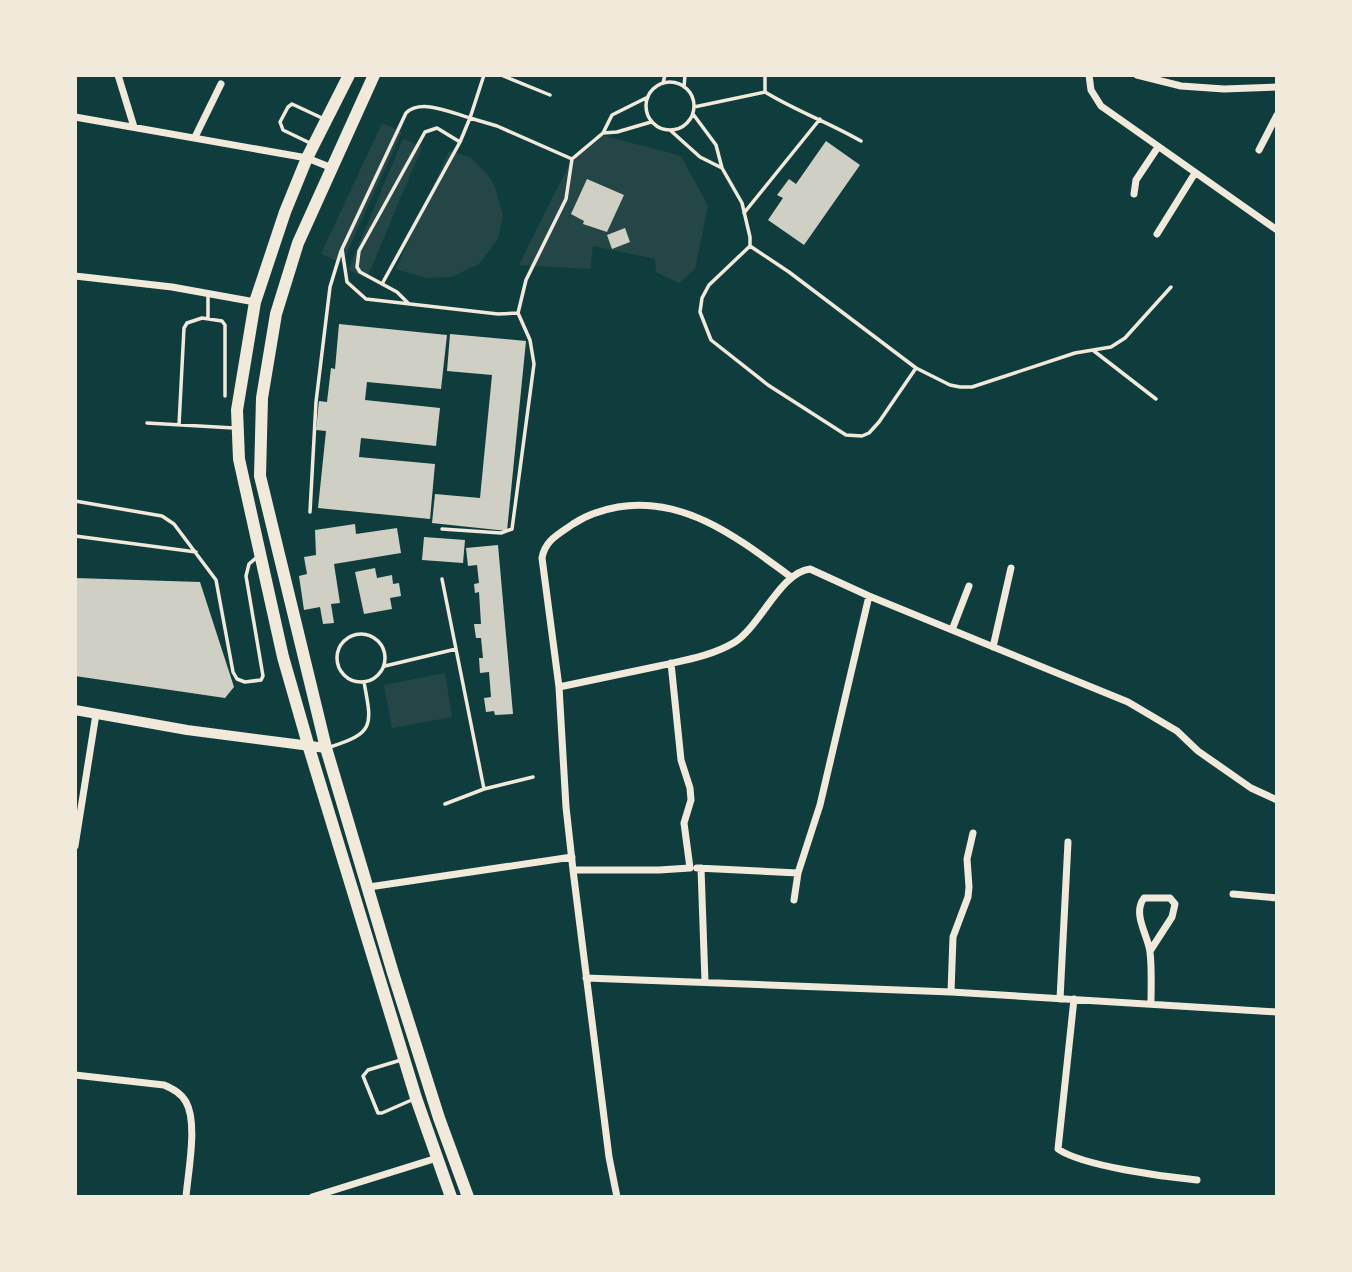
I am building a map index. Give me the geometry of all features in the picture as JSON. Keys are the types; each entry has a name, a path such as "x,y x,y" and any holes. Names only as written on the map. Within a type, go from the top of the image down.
{"highway":[{"path":"349,75 307,158 285,212 255,302 236,428 239,459 283,657 416,1098 451,1197"},
{"path":"374,75 298,243 276,314 262,398 260,476 326,748 393,973 468,1197"},
{"path":"405,1059 421,1057"},
{"path":"439,1163 455,1163"}],"main road":[{"path":"75,710 187,730 326,748"}],"street":[{"path":"118,75 134,127"},
{"path":"1089,75 1091,90 1101,106 1277,230"},
{"path":"1138,75 1181,86 1224,89 1277,87"},
{"path":"1181,86 1185,75"},
{"path":"195,137 221,83"},
{"path":"1259,150 1277,115"},
{"path":"75,117 307,158 332,168"},
{"path":"1134,194 1136,180 1158,147"},
{"path":"1157,234 1195,173"},
{"path":"75,276 172,287 255,302"},
{"path":"618,1197 609,1157 573,870 559,687 542,558 549,541 585,516 600,510 630,505 664,506 680,510 733,535 792,577"},
{"path":"993,647 1011,568"},
{"path":"559,687 705,656 733,643 745,635 792,577 810,569 869,596 1128,702 1177,731 1198,751 1251,788 1277,800"},
{"path":"952,629 969,586"},
{"path":"794,900 798,873 820,805 869,596"},
{"path":"671,663 681,760 690,788 691,800 684,822 690,868"},
{"path":"75,846 96,714"},
{"path":"951,992 953,937 968,897 967,859 973,833"},
{"path":"1060,999 1068,842"},
{"path":"369,887 572,857"},
{"path":"573,870 701,868 798,873"},
{"path":"701,868 705,982"},
{"path":"1233,894 1277,898"},
{"path":"1150,951 1172,917 1175,904 1170,898 1144,898 1141,901 1141,925 1150,951 1151,1004"},
{"path":"586,978 951,992 1277,1013"},
{"path":"1074,999 1059,1150 1080,1158 1160,1176 1197,1180"},
{"path":"75,1075 164,1085 176,1090 185,1100 191,1114 186,1197"},
{"path":"312,1197 439,1163"}],"lane":[{"path":"382,284 460,142 484,75"},
{"path":"501,75 550,95"},
{"path":"663,83 665,75"},
{"path":"684,87 685,75"},
{"path":"765,75 765,92"},
{"path":"663,83 674,83 690,92 693,114 684,126 670,130 660,128 652,122 646,106 648,97 663,83"},
{"path":"694,107 765,92 862,141"},
{"path":"442,529 501,533 512,529 534,364 530,340 518,313 526,280 566,198 572,159 603,133 612,115 648,97"},
{"path":"314,145 280,128 280,122 288,107 295,105 327,120"},
{"path":"310,512 316,402 330,287 342,249 406,113 411,107 422,106 470,118 498,126 572,159"},
{"path":"693,114 716,145 722,168 742,203 750,237 750,246 709,285 702,298 700,312 711,340 768,385 846,435 862,436 869,433 916,369"},
{"path":"744,213 820,119"},
{"path":"603,133 652,122"},
{"path":"409,304 397,292 360,272 356,262 359,251 425,132 437,128 460,142"},
{"path":"670,130 700,157 722,168"},
{"path":"750,246 789,272 916,369 950,385 972,387 1074,353 1111,347 1119,343 1171,287"},
{"path":"342,249 347,282 366,299 498,314 518,313"},
{"path":"208,294 208,318"},
{"path":"179,425 184,328 193,320 208,318 222,321 225,325 225,396"},
{"path":"1092,350 1156,399"},
{"path":"147,423 236,428"},
{"path":"75,500 162,516 174,524 216,580 233,672 237,680 245,682 261,680 263,676 246,576 249,565 259,555"},
{"path":"75,536 196,552"},
{"path":"442,579 484,789"},
{"path":"363,634 372,636 384,649 384,666 380,674 364,682 347,678 337,663 340,646 346,639 363,634"},
{"path":"384,666 456,649"},
{"path":"326,748 358,738 363,733 371,716 364,682"},
{"path":"445,804 484,789 533,777"},
{"path":"405,1059 368,1070 363,1076 378,1113 416,1098"}],"shaded area":[{"path":"382,123 402,132 342,263 321,254"},
{"path":"598,134 681,156 708,206 695,269 679,283 656,272 655,259 593,246 590,269 519,265 569,165"},
{"path":"403,139 422,147 367,278 348,270"},
{"path":"449,151 470,157 488,175 495,187 503,216 498,239 479,264 452,277 426,278 396,269"},
{"path":"445,673 452,717 392,728 384,685"}],"building":[{"path":"826,141 860,165 804,245 768,220 783,198 777,195 789,179 796,184"},
{"path":"587,179 624,195 607,232 583,224 584,221 571,214"},
{"path":"625,228 630,242 612,249 607,235"},
{"path":"339,324 447,335 441,389 367,382 365,400 440,408 436,446 361,438 359,457 435,464 430,519 318,508 326,431 316,430 319,401 327,402 331,368 335,369"},
{"path":"450,334 526,341 507,531 432,523 435,494 480,498 492,375 447,371"},
{"path":"355,524 356,534 397,528 401,553 334,564 340,603 331,604 334,623 323,624 320,607 304,610 299,576 307,574 304,557 316,555 315,530"},
{"path":"424,537 465,540 463,563 422,560"},
{"path":"498,545 513,714 495,715 494,711 486,712 484,698 491,697 489,672 480,673 479,658 483,658 481,638 476,638 474,624 481,624 479,592 475,593 474,584 479,583 477,565 468,566 466,548"},
{"path":"375,568 377,578 392,575 393,584 399,583 401,596 390,598 392,609 364,614 355,572"},
{"path":"75,578 200,582 234,687 225,698 75,676"}]}
